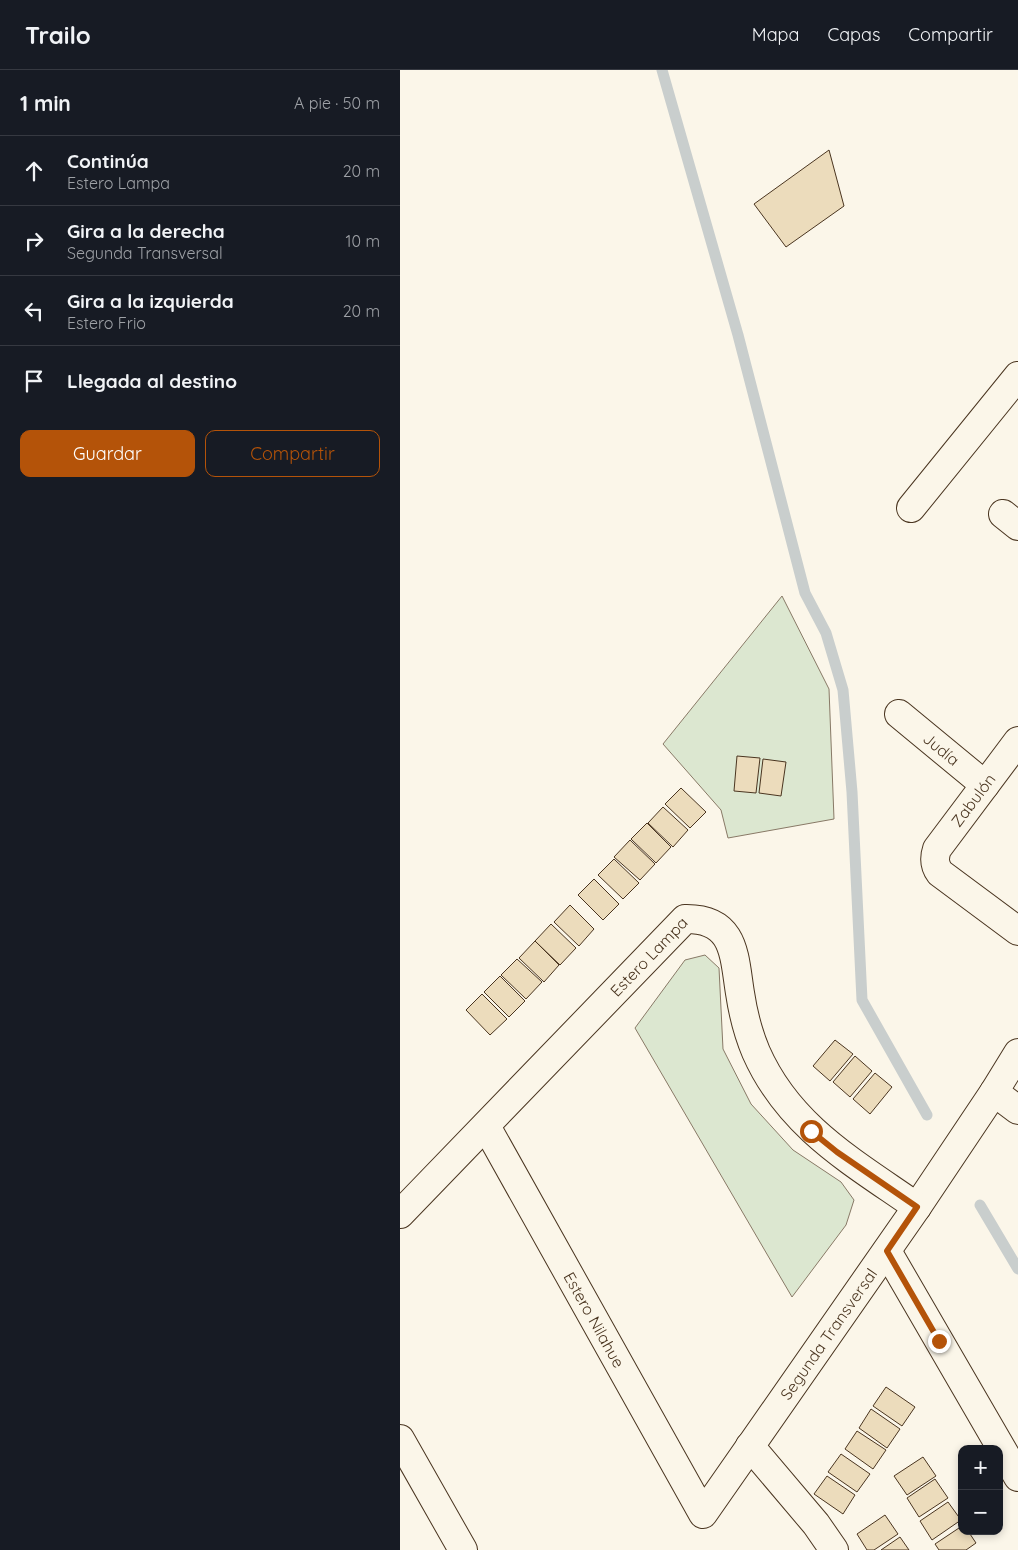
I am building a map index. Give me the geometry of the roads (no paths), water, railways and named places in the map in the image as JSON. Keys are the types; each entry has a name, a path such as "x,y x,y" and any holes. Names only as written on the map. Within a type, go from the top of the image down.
{"street":[{"path":"911,508 1018,376"},
{"name":"Judía","path":"899,714 985,784"},
{"name":"Zabulón","path":"1018,741 937,849 935,862 940,873 1018,931"},
{"name":"Estero Lampa","path":"400,1214 685,920 699,919 714,926 726,935 733,948 746,1022 756,1051 788,1106 811,1131 837,1152 917,1207"},
{"name":"Segunda Transversal","path":"703,1514 887,1251 994,1092 1018,1053"},
{"path":"994,1092 1018,1110"},
{"name":"Estero Nilahue","path":"486,1126 703,1514"},
{"path":"887,1251 1018,1477"},
{"path":"400,1439 463,1550"},
{"path":"750,1446 816,1524 834,1550"}],"waterway":[{"path":"662,70 738,335 805,593 826,633 843,690 852,792 862,1000 927,1115"},
{"path":"980,1205 1018,1269"}]}
